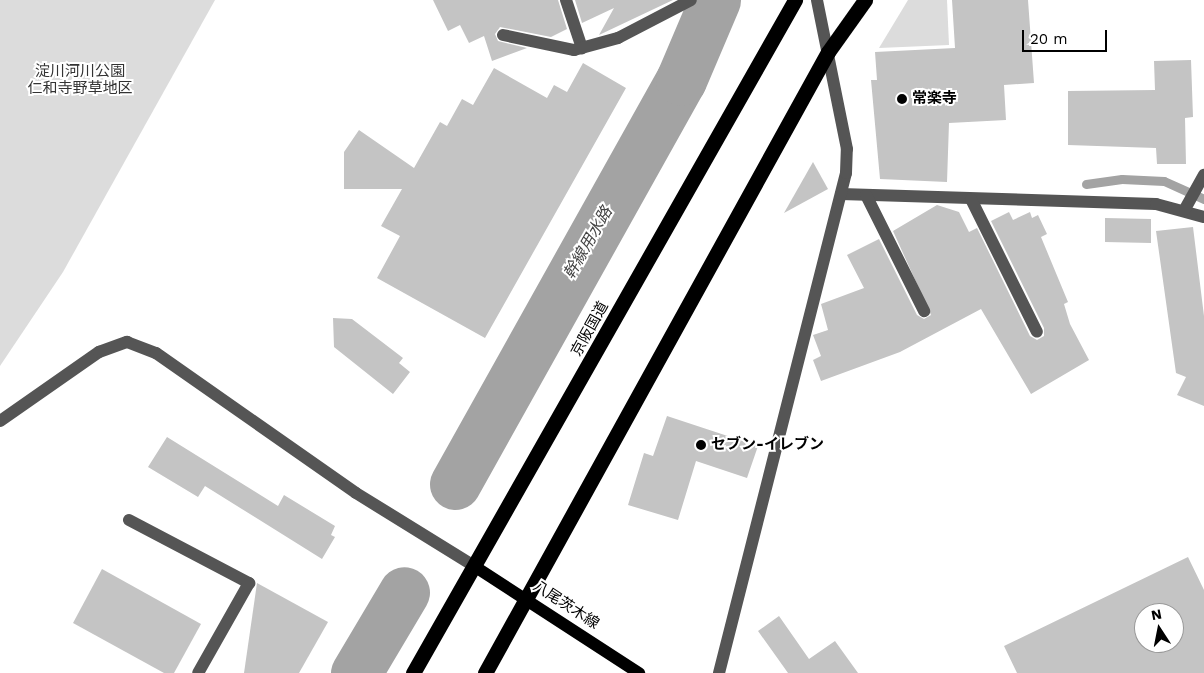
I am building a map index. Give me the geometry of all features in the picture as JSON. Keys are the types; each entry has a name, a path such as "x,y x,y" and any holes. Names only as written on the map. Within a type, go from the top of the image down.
{"highway":[{"name":"京阪国道","path":"413,673 795,0"},
{"path":"485,673 828,52 865,0"}],"main road":[{"name":"八尾茨木線","path":"474,566 639,673"}],"street":[{"path":"566,0 582,48"},
{"path":"503,35 582,48 618,38 691,0"},
{"path":"719,673 841,194 847,149 817,0"},
{"path":"1188,204 1204,175"},
{"path":"841,194 1188,204 1204,217"},
{"path":"866,195 924,311"},
{"path":"971,199 1036,332"},
{"path":"0,421 99,352 127,342 156,353 356,493 474,566"},
{"path":"129,520 249,583 198,673"}],"green space":[{"name":"淀川河川公園 仁和寺野草地区","path":"0,0 215,0 63,272 0,366"},
{"path":"908,0 947,0 949,45 879,48"}],"building":[{"path":"433,0 558,0 567,29 551,37 500,27 495,34 498,41 527,48 492,61 484,36 469,43 460,25 448,31"},
{"path":"575,0 673,0 599,35 614,8 582,23"},
{"path":"952,0 1028,0 1034,83 1004,85 1006,120 949,123 947,182 880,179 871,80 877,80 875,52 955,48"},
{"path":"1191,60 1193,117 1185,118 1186,164 1157,164 1156,148 1068,145 1068,91 1155,90 1154,61"},
{"path":"583,63 626,88 485,338 377,278 400,236 381,226 402,189 344,189 344,152 359,130 414,168 440,122 447,126 462,99 473,105 494,68 547,98 554,85 567,92"},
{"path":"813,162 828,189 784,213"},
{"path":"937,205 959,212 969,232 977,228 1030,336 1037,340 1044,336 1044,328 991,221 1009,212 1013,220 1030,212 1032,218 1038,215 1047,234 1041,237 1068,302 1064,304 1070,324 1089,360 1031,394 981,309 900,352 821,381 813,360 821,356 813,335 828,330 821,304 864,288 847,255 879,239 917,315 924,319 931,315 893,231"},
{"path":"1105,218 1151,219 1151,243 1105,242"},
{"path":"1193,227 1204,316 1204,406 1177,395 1186,377 1176,373 1156,231"},
{"path":"333,318 352,319 403,358 399,363 410,372 393,394 334,347"},
{"path":"667,416 758,446 747,478 696,461 678,520 628,505 644,453 653,456"},
{"path":"167,437 278,506 284,495 335,526 331,535 335,537 322,559 205,486 198,497 148,467"},
{"path":"1188,557 1204,590 1204,673 1017,673 1004,646"},
{"path":"102,569 201,624 174,673 164,673 73,623"},
{"path":"257,583 328,622 299,673 244,673"},
{"path":"779,616 809,659 835,641 858,673 788,673 758,631"}],"waterway":[{"name":"幹線用水路","path":"455,484 681,80 715,0"},
{"path":"1086,184 1122,179 1164,181 1204,199"},
{"name":"幹線用水路","path":"356,673 404,592"}],"place":[{"name":"常楽寺","path":"902,99"},
{"name":"セブン-イレブン","path":"701,445"}]}
